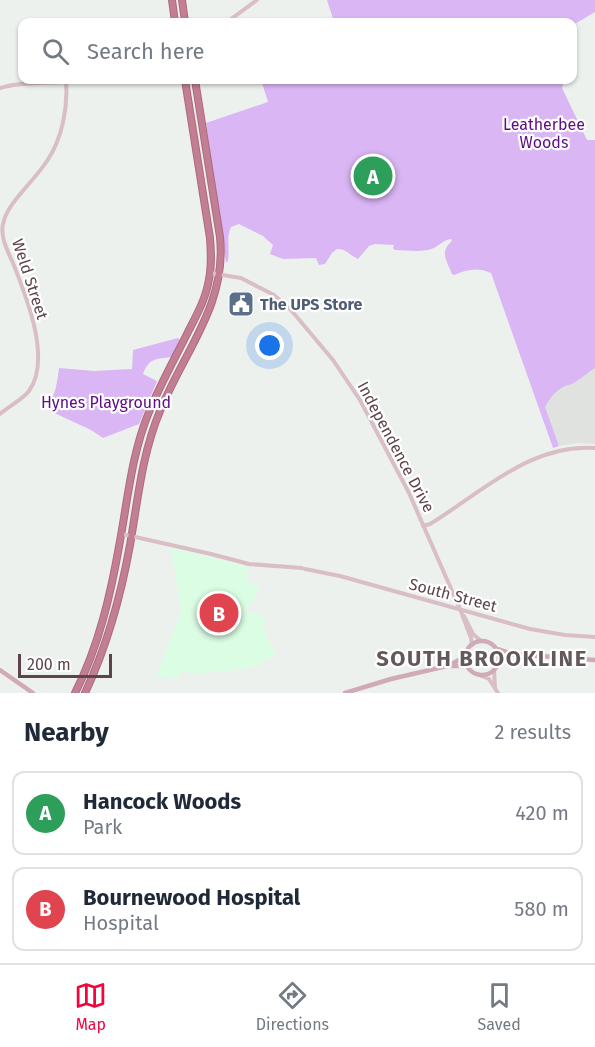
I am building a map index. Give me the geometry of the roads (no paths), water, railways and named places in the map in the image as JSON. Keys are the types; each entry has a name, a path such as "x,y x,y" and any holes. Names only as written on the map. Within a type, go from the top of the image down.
{"highway":[{"path":"172,0 174,18"},
{"path":"182,0 184,18"},
{"path":"75,693 103,621 140,437 153,403 202,305 208,286 210,236 186,84"},
{"path":"85,693 109,634 122,584 143,467 151,436 163,403 210,308 219,274 220,237 196,84"},
{"path":"180,349 188,354"}],"main road":[{"path":"481,641 490,643 499,655 499,661 494,670 486,675 477,674 467,666 466,656 469,648 481,641"},
{"path":"496,649 513,654 595,660"},
{"path":"499,661 513,654"},
{"path":"447,666 466,656"},
{"path":"345,693 447,666 467,666"},
{"path":"0,670 33,693"}],"street":[{"path":"232,18 257,0"},
{"path":"0,88 32,84"},
{"name":"Weld Street","path":"0,414 28,391 35,377 37,359 36,335 28,301 5,242 2,225 14,201 47,161 57,141 65,113 66,84"},
{"name":"Independence Drive","path":"210,273 241,278 268,292 291,310 333,360 360,400 386,448 461,612"},
{"path":"423,526 437,520 495,480 523,465 563,449 595,448"},
{"name":"South Street","path":"121,534 249,564 304,568 332,574 461,612 549,633 595,637"},
{"path":"461,612 474,636 481,641"},
{"path":"461,612 472,645"},
{"path":"494,670 495,687"},
{"path":"477,674 489,679 498,693"}],"place":[{"name":"Hancock Woods","path":"373,176"},
{"name":"The UPS Store","path":"241,304"},
{"name":"Bournewood Hospital","path":"219,613"}],"district":[{"name":"SOUTH BROOKLINE","path":"482,658"}],"park label":[{"name":"Leatherbee Woods","path":"544,133"},
{"name":"Hynes Playground","path":"106,402"}]}
